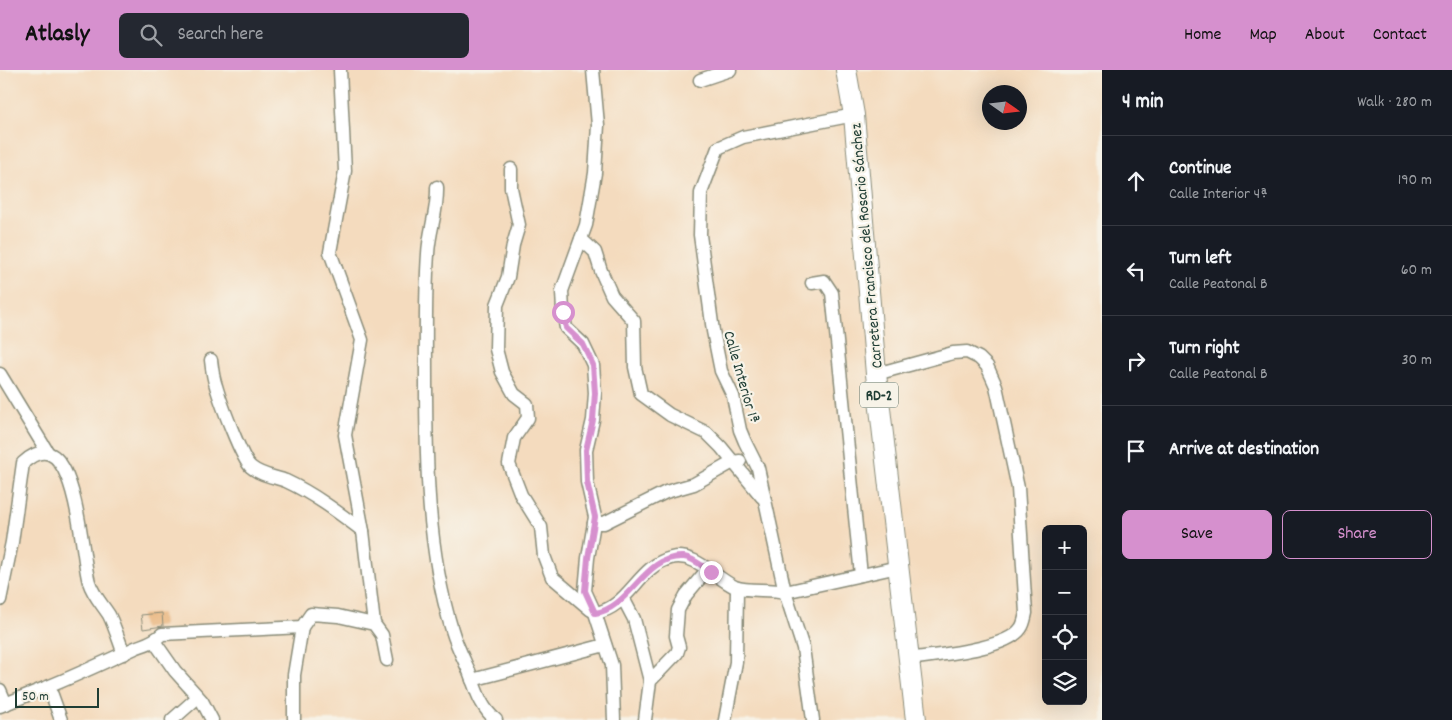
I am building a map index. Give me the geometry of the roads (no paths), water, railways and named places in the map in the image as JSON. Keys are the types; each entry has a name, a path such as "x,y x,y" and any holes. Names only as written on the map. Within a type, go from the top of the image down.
{"main road":[{"name":"Carretera Francisco del Rosario Sánchez","path":"846,70 854,115 876,374 916,720"}],"street":[{"path":"340,70 345,171 330,252 362,340 345,435 363,531 374,624 382,635 387,660"},
{"path":"593,70 598,125 595,173 586,225 562,291 566,328 583,344 593,365 595,393 593,420 586,450 587,482 595,517 585,591 595,613 612,665 614,720"},
{"path":"700,80 730,70"},
{"name":"Calle Interior 1ª","path":"813,720 803,648 784,592 758,468 740,430 733,396 721,371 713,331 700,235 701,193 718,148 743,137 854,115"},
{"path":"511,170 511,188 519,226 513,245 508,277 497,305 496,349 502,372 514,394 526,404 528,418 514,438 509,464 521,495 541,527 544,556 552,577 595,613 604,612 615,606 652,568 670,558 685,557 737,588 774,589 784,592 898,566"},
{"path":"437,187 438,204 428,252 427,290 426,412 430,515 441,587 452,631 481,704 496,720"},
{"path":"581,239 596,252 601,271 612,296 634,321 635,367 641,394 670,415 707,433 764,499"},
{"path":"812,283 824,281 832,293 861,575"},
{"path":"876,374 953,353 967,352 979,358 987,366 996,386 1018,488 1026,613 1021,628 1010,638 977,649 909,659"},
{"path":"211,360 215,385 236,440 250,467 309,493 363,531"},
{"path":"0,374 48,454"},
{"path":"0,600 12,542 23,463 32,455 48,454 54,456 64,467 78,516 88,581 108,614 124,654"},
{"path":"594,523 604,522 666,492 694,484 733,462 748,461 758,468"},
{"path":"650,680 677,653 679,647 676,636 678,610 686,595 707,570"},
{"path":"725,720 736,662 737,588"},
{"path":"623,598 634,619 650,680 645,720"},
{"path":"294,720 294,675 302,628 311,614 338,616 374,624"},
{"path":"0,690 3,705 154,642 162,634 302,628"},
{"path":"154,642 175,671 198,697 212,720"},
{"path":"472,680 605,645"},
{"path":"45,688 52,696 61,720"},
{"path":"172,720 198,697"}]}
